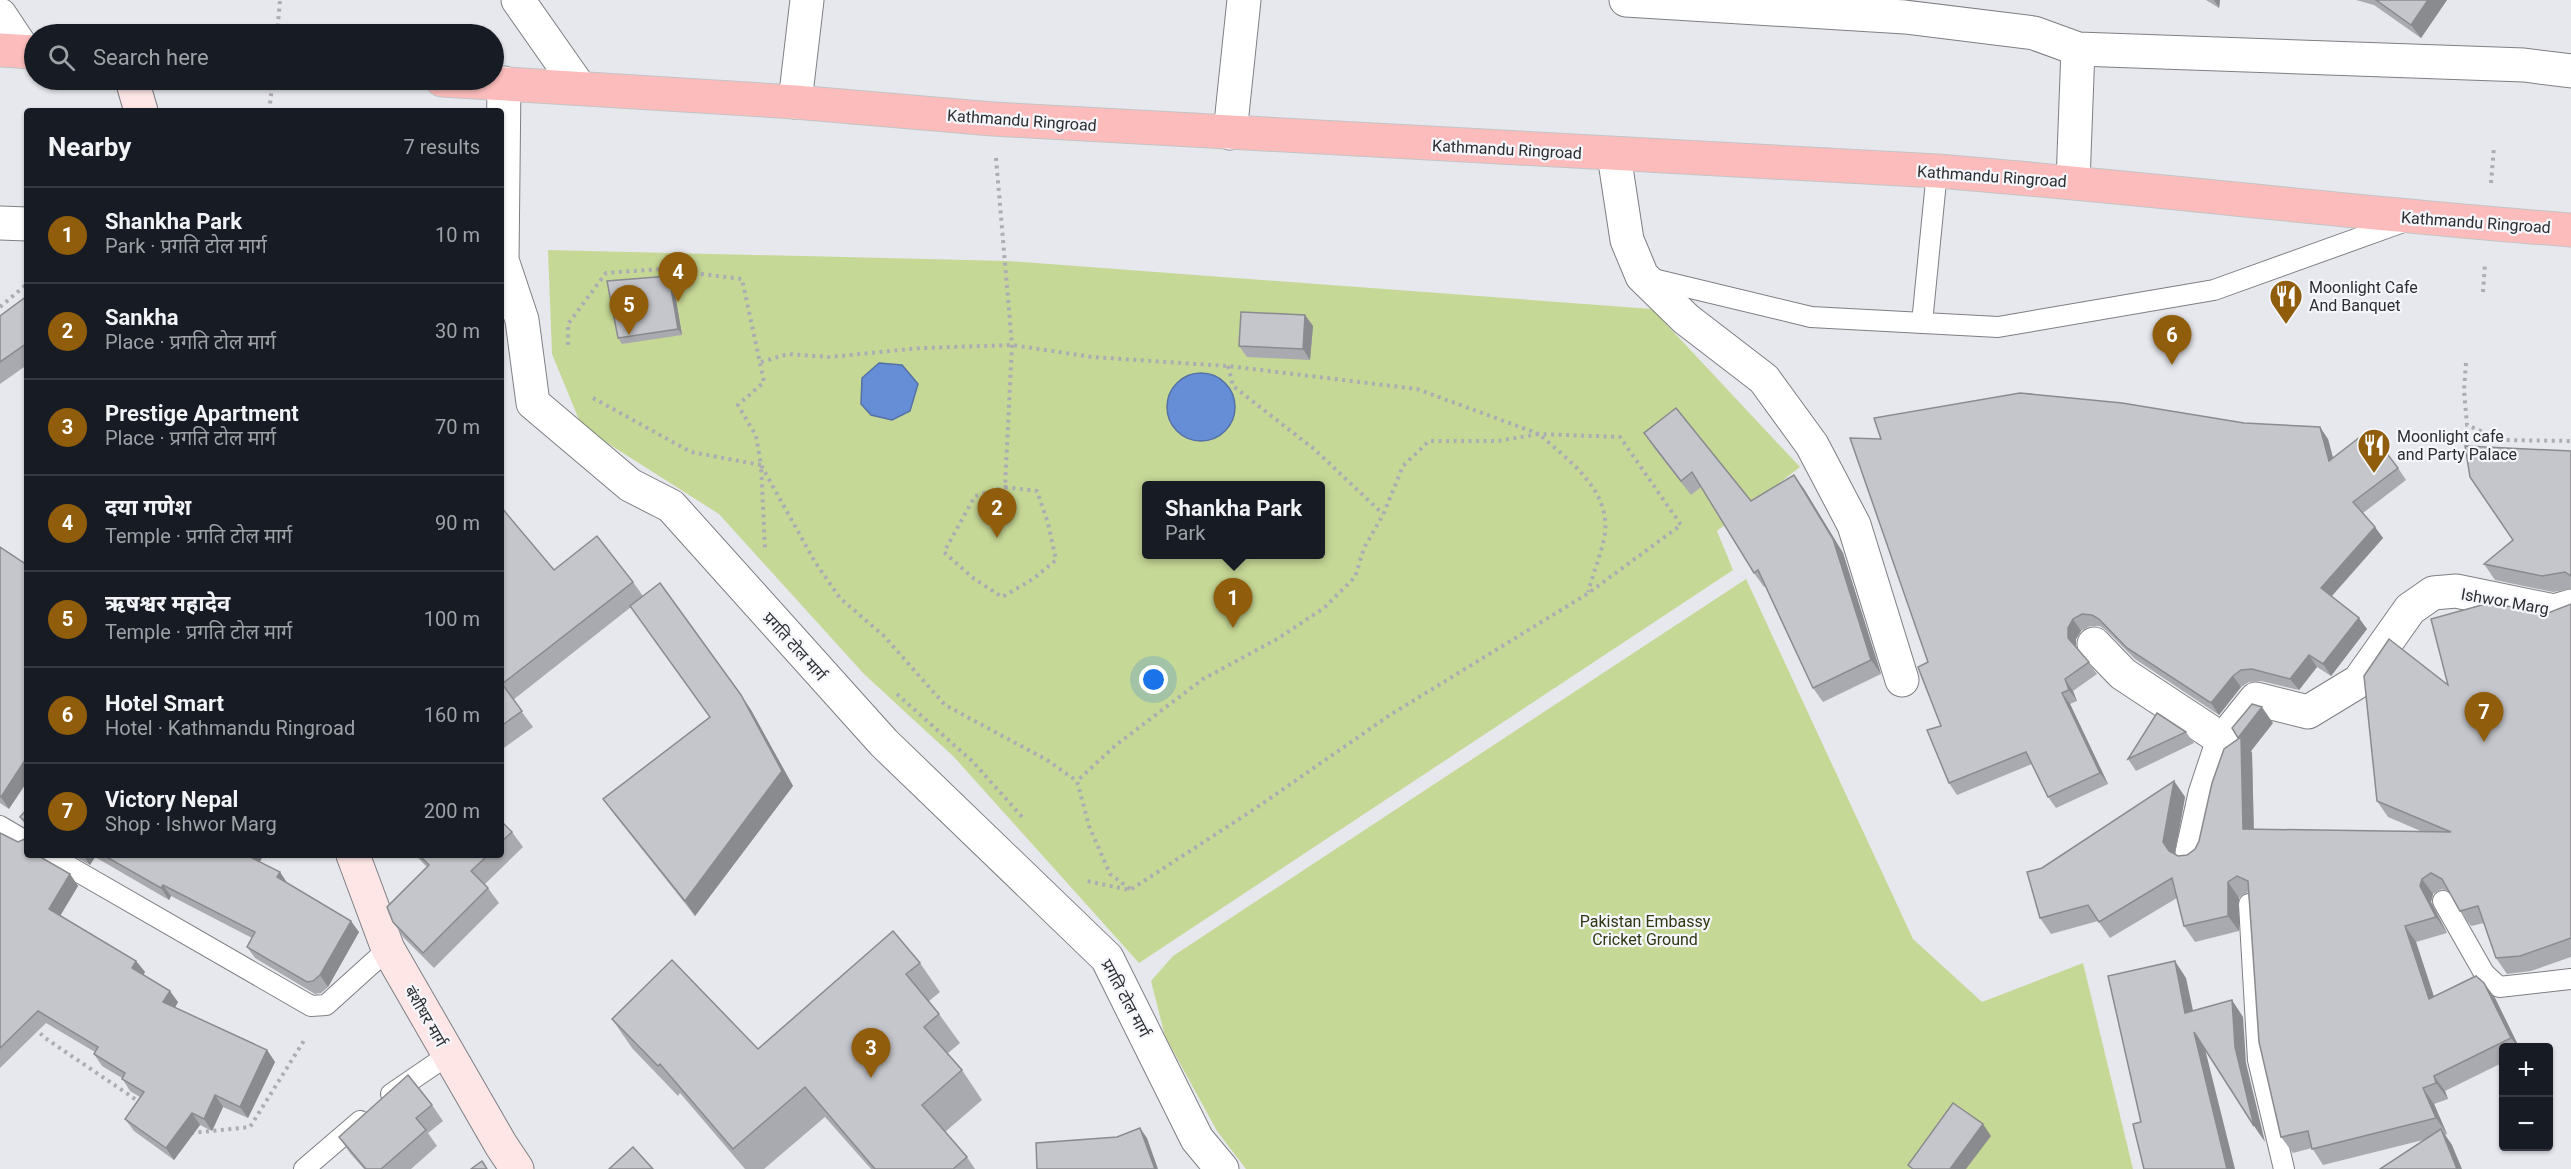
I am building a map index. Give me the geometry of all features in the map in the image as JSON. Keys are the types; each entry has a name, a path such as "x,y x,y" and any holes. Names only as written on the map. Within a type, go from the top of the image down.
{"highway":[{"name":"Kathmandu Ringroad","path":"504,83 795,102 993,119 1937,171 2073,182 2415,218 2571,230"}],"main road":[{"path":"135,90 140,108"},
{"name":"बंशीधर मार्ग","path":"354,858 388,950 517,1169"}],"street":[{"path":"518,0 579,87"},
{"path":"795,102 807,0"},
{"path":"1230,133 1244,0"},
{"path":"1626,0 1908,9 2034,33 2078,49 2524,65 2571,71"},
{"path":"0,15 19,51"},
{"path":"2073,182 2078,49"},
{"name":"प्रगति टोल मार्ग","path":"504,90 504,108"},
{"path":"1614,155 1627,240 1642,276 1686,319 1764,379 1812,445 1854,525 1902,680"},
{"path":"0,223 24,224"},
{"name":"प्रगति टोल मार्ग","path":"504,266 522,320 533,403 630,485 671,506 884,743 1107,958 1197,1139 1222,1169"},
{"name":"Ishwor Marg","path":"2192,853 2205,794 2223,740 2256,699 2308,712 2359,681 2410,609 2433,592 2456,591 2554,611 2571,606"},
{"path":"2094,644 2123,674 2223,740"}],"lane":[{"path":"1922,323 1937,171"},
{"path":"1642,276 1811,317 1998,327 2214,290 2415,218"},
{"path":"0,826 24,840"},
{"path":"55,858 311,1006 326,1005 388,950"},
{"path":"2443,901 2484,973 2499,987 2571,979"},
{"path":"2248,904 2258,1060 2284,1169"},
{"path":"304,1169 405,1082 448,1054"}],"path":[{"path":"278,24 280,0"},
{"path":"269,108 272,90"},
{"path":"993,119 1012,345 1005,487"},
{"path":"568,356 568,324 606,273 661,269 742,279 764,382 738,405 756,436 761,465 765,549 771,558"},
{"path":"0,307 24,287"},
{"path":"761,362 788,354 829,357 921,348 1012,345 1092,357 1228,366 1417,389 1539,434 1579,469 1603,503 1605,536 1587,594"},
{"path":"2466,363 2464,390 2467,425 2502,440 2571,441"},
{"path":"1228,366 1233,386 1314,449 1383,515"},
{"path":"591,397 691,452 761,465"},
{"path":"1077,781 1116,745 1203,679 1277,639 1324,608 1355,577 1364,548 1383,515 1403,466 1429,441 1498,441 1539,434 1620,437 1681,525 1587,594 1390,715 1256,808 1130,890 1088,882 1081,875"},
{"path":"761,465 815,562 840,598 884,636 945,705 1047,760 1077,781 1089,826 1110,874 1130,890"},
{"path":"1005,487 1037,491 1048,523 1056,560 1033,579 1002,597 974,578 944,552 975,496 1005,487"},
{"path":"888,686 973,762 1026,821"},
{"path":"184,1128 194,1134 250,1126 326,1005"},
{"path":"30,1023 45,1038 145,1105"}],"green space":[{"path":"548,250 1008,261 1652,309 1800,467 1717,531 1733,570 1139,963 954,757 864,674 719,514 582,427 552,354"},
{"name":"Pakistan Embassy Cricket Ground","path":"1746,579 1913,939 1982,1002 2083,963 2133,1169 1246,1169 1217,1131 1165,1036 1151,981 1173,956"}],"water":[{"path":"879,363 902,365 918,384 910,411 892,420 871,415 861,404 862,378"},
{"path":"1201,373 1214,376 1225,383 1232,394 1235,407 1232,420 1225,431 1214,438 1201,441 1188,438 1177,431 1170,420 1167,407 1170,394 1177,383 1188,376"}],"building":[{"path":"2376,0 2428,0 2411,25"},
{"path":"669,276 678,329 618,338 607,281"},
{"path":"24,298 24,345 0,362 0,316"},
{"path":"1241,312 1305,315 1303,349 1239,346"},
{"path":"2020,393 2122,403 2244,423 2320,427 2329,461 2369,430 2398,468 2353,502 2375,527 2321,588 2359,618 2323,664 2309,655 2290,679 2252,669 2241,670 2233,676 2211,703 2127,648 2099,619 2092,615 2082,614 2073,619 2068,628 2068,638 2089,662 2065,679 2069,690 2062,693 2100,773 2048,797 2026,752 1949,783 1927,730 1941,726 1918,667 1928,662 1850,438 1881,439 1874,418"},
{"path":"1676,408 1751,501 1794,475 1833,539 1871,660 1813,688 1758,570 1754,573 1692,472 1681,481 1644,433"},
{"path":"2465,446 2571,451 2571,576 2565,572 2542,576 2484,564 2513,540 2470,477"},
{"path":"504,511 554,570 597,536 633,582 504,682"},
{"path":"0,547 24,563 24,762 0,796"},
{"path":"660,583 741,695 782,771 685,901 603,799 710,717 630,606"},
{"path":"2489,603 2548,613 2571,604 2571,938 2520,956 2496,958 2478,906 2460,911 2442,879 2431,873 2422,879 2420,886 2436,917 2405,926 2429,999 2476,976 2484,983 2511,1038 2434,1076 2436,1083 2423,1088 2436,1118 2312,1149 2308,1131 2281,1137 2259,1042 2248,881 2237,876 2228,882 2228,916 2184,926 2172,878 2099,922 2088,905 2040,918 2027,872 2042,868 2174,781 2163,842 2169,851 2178,856 2187,855 2195,849 2199,841 2212,783 2224,749 2241,737 2243,829 2451,832 2377,801 2364,676 2389,639 2448,685 2431,619"},
{"path":"504,687 522,711 504,724"},
{"path":"2252,704 2262,707 2238,738 2232,728"},
{"path":"2157,713 2186,732 2128,759"},
{"path":"504,824 512,832 504,839"},
{"path":"0,833 18,842 24,839 24,858 42,858 70,874 49,909 136,961 132,968 170,991 163,1002 267,1050 240,1107 215,1095 204,1119 192,1113 166,1148 125,1119 144,1092 122,1079 125,1073 94,1054 98,1047 38,1011 0,1048"},
{"path":"108,858 252,858 280,872 277,877 351,921 320,975 313,981 307,982 247,947 255,932 163,885 161,888"},
{"path":"422,858 485,858 471,871 488,888 423,953 393,922 387,907 429,865"},
{"path":"893,931 920,963 906,974 939,1014 924,1027 962,1070 922,1105 967,1157 953,1169 875,1169 805,1087 733,1149 660,1064 658,1066 612,1019 672,960 758,1049"},
{"path":"2175,961 2185,1013 2232,1000 2235,1047 2254,1126 2194,1032 2227,1169 2144,1169 2133,1124 2141,1122 2108,976"},
{"path":"408,1075 432,1105 416,1118 426,1130 381,1169 366,1169 339,1137"},
{"path":"1953,1103 1983,1124 1950,1169 1913,1169 1908,1165"},
{"path":"1140,1128 1155,1169 1037,1169 1036,1143 1117,1137"},
{"path":"2441,1129 2457,1169 2380,1169"},
{"path":"633,1147 653,1169 609,1169"},
{"path":"482,1161 487,1169 471,1169"}],"place":[{"name":"दया गणेश","path":"678,302"},
{"name":"Moonlight Cafe And Banquet","path":"2286,325"},
{"name":"ऋषश्वर महादेव","path":"629,335"},
{"name":"Hotel Smart","path":"2172,365"},
{"name":"Moonlight cafe and Party Palace","path":"2374,474"},
{"name":"Sankha","path":"997,538"},
{"name":"Shankha Park","path":"1233,628"},
{"name":"Victory Nepal","path":"2484,742"},
{"name":"Prestige Apartment","path":"871,1078"}]}
